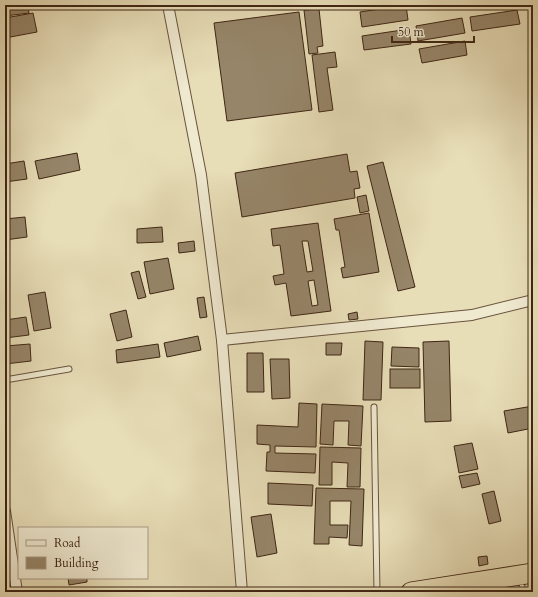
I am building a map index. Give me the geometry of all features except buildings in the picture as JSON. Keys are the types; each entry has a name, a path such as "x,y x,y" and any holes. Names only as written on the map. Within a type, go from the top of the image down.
{"highway":[{"path":"411,592 527,584"},
{"path":"491,592 527,584"}],"street":[{"path":"168,5 201,175 222,340 242,592"},
{"path":"222,340 472,315 533,300"},
{"path":"5,511 18,592"}],"lane":[{"path":"5,380 69,369"},
{"path":"374,407 377,592"}]}
